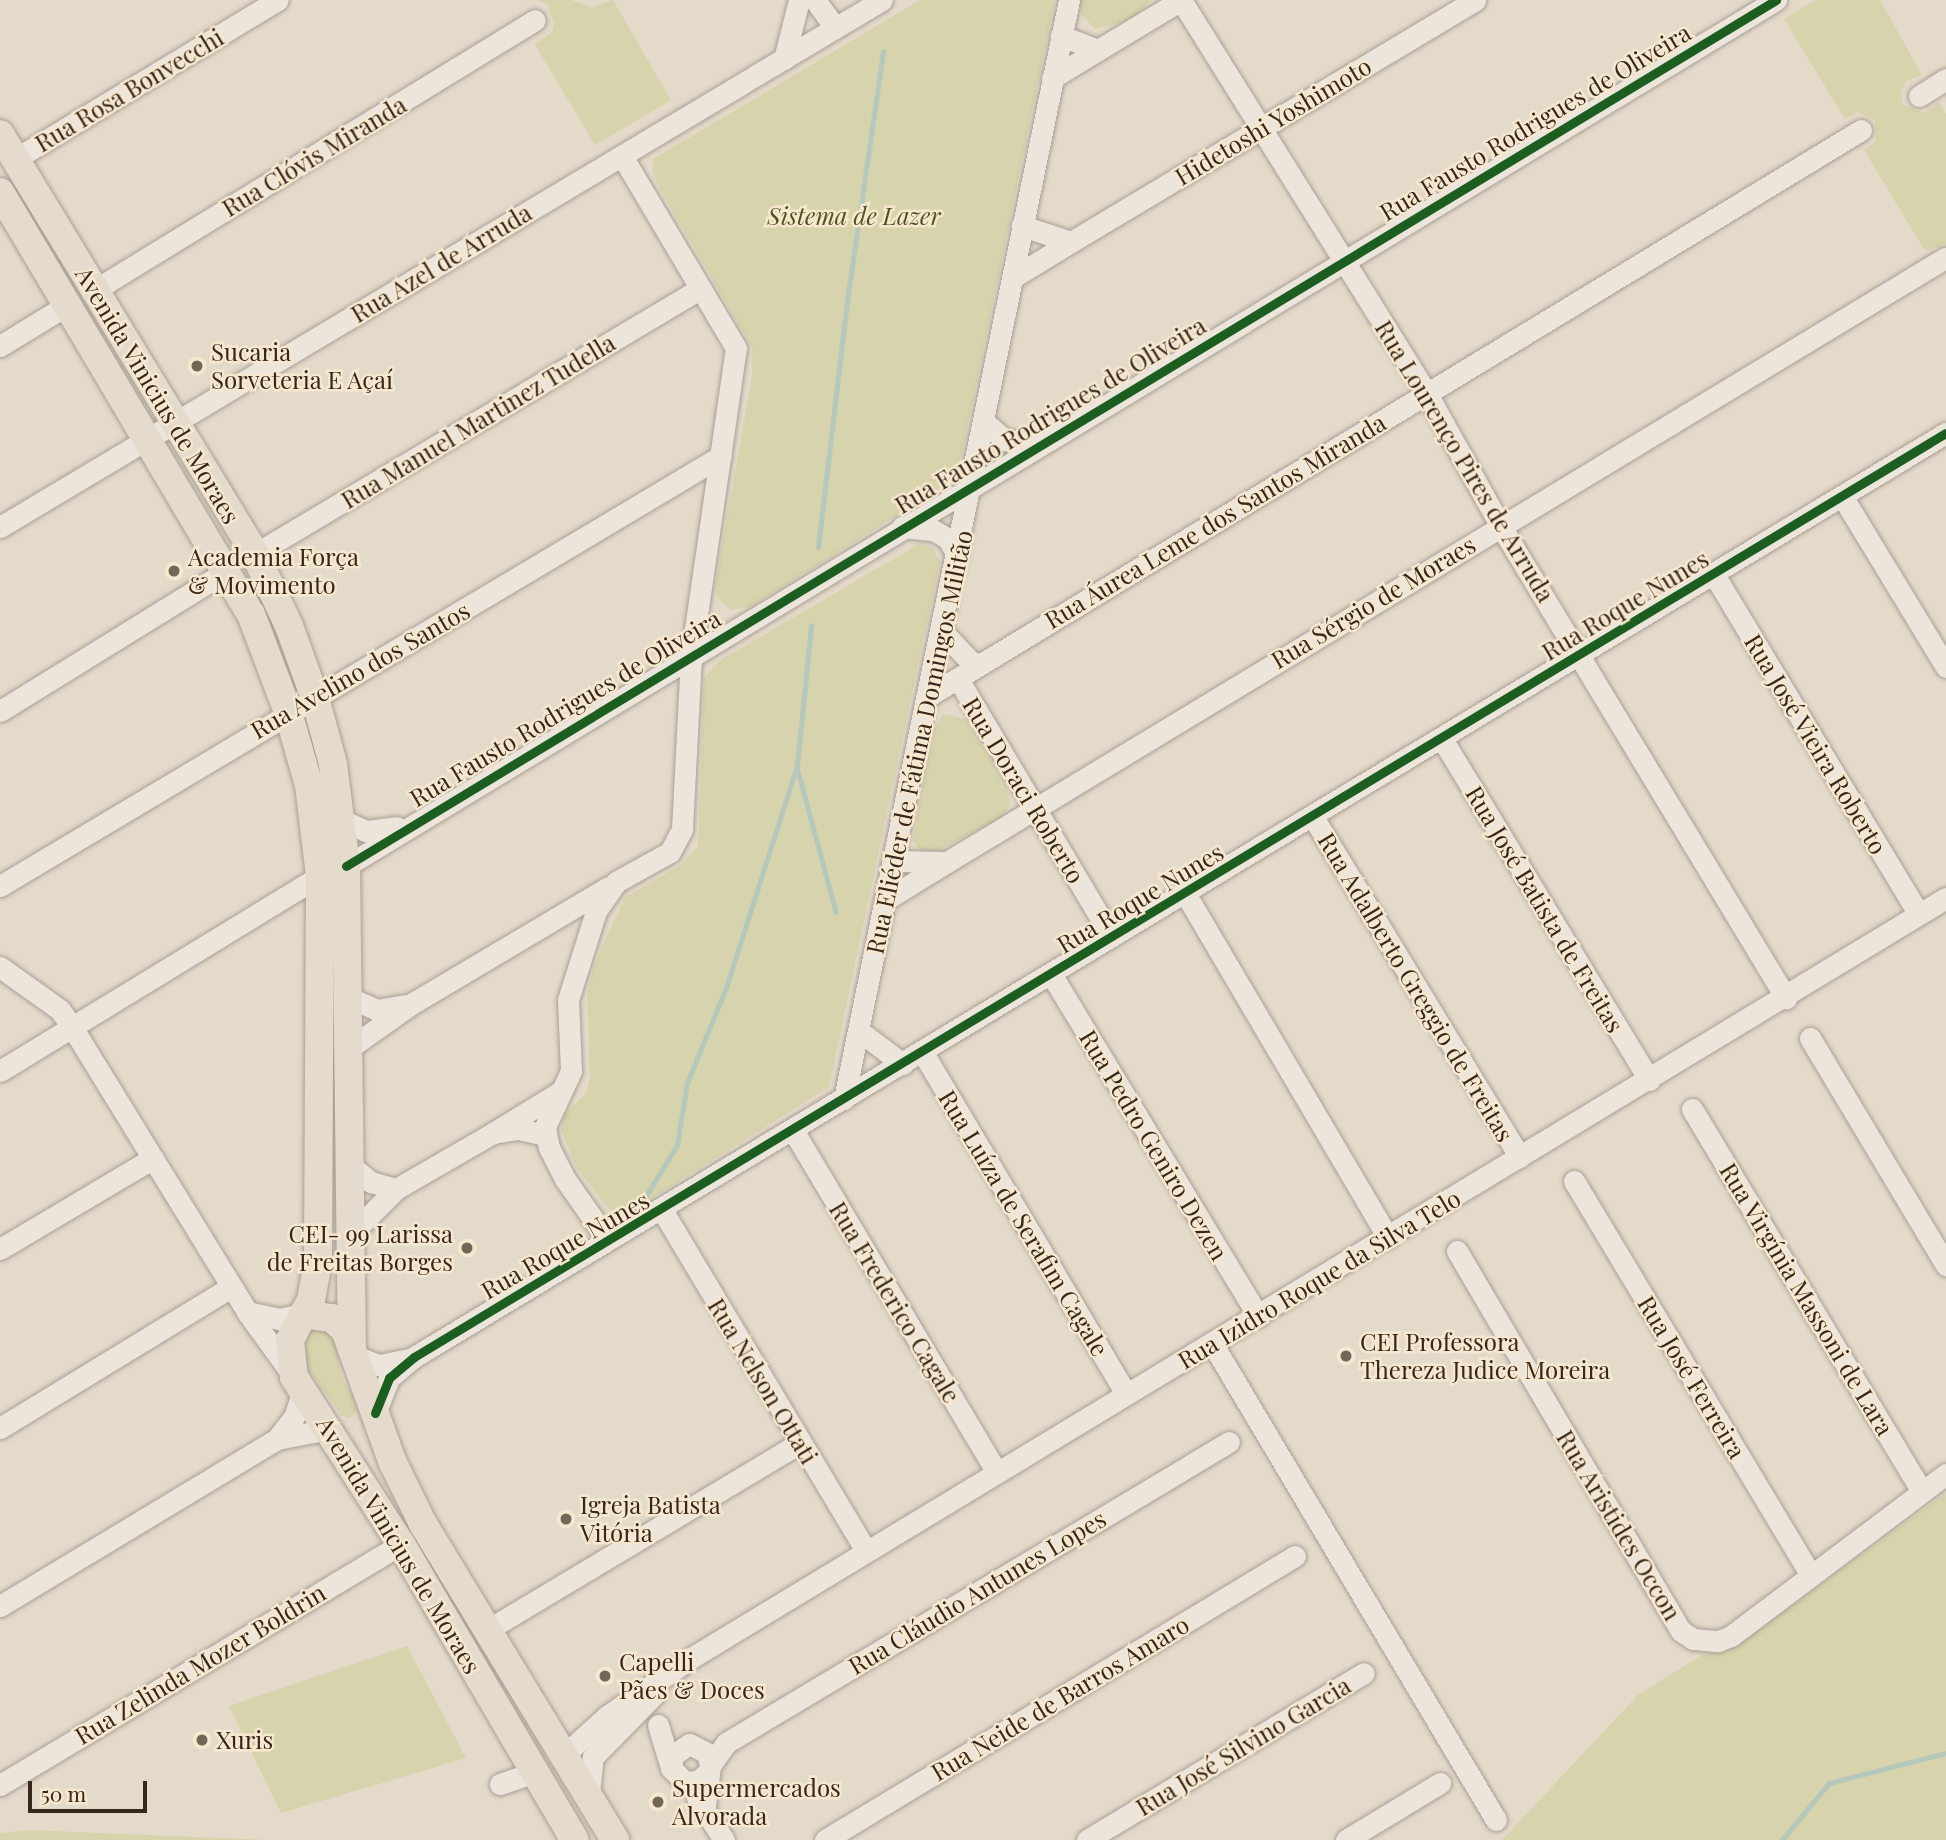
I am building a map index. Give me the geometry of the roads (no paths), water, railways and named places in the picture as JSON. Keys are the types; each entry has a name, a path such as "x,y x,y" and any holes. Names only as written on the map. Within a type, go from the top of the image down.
{"main road":[{"name":"Avenida Vinicius de Moraes","path":"0,134 8,164 93,290 255,554 289,626 315,698 333,764 340,818 333,871 320,908 318,1261 314,1291 290,1340 298,1384 401,1544 543,1780 575,1840"},
{"name":"Avenida Vinicius de Moraes","path":"0,192 228,570 251,614 288,712 333,871 348,996 354,1352"},
{"path":"319,1049 348,1049"},
{"name":"Avenida Vinicius de Moraes","path":"303,1314 338,1322 354,1352 375,1413 423,1524 589,1793 615,1840"},
{"path":"329,1429 353,1432 365,1426 375,1413"},
{"path":"543,1780 564,1755"}],"street":[{"name":"Rua Rosa Bonvecchi","path":"8,164 278,0"},
{"path":"784,59 799,0"},
{"path":"815,0 835,28"},
{"name":"Rua Azel de Arruda","path":"0,527 882,0"},
{"name":"Rua Eliéder de Fátima Domingos Militão","path":"844,1099 930,695 1069,0"},
{"path":"1052,78 1181,0"},
{"name":"Rua Lourenço Pires de Arruda","path":"1181,0 1426,392 1500,525 1582,654 1786,998"},
{"name":"Hidetoshi Yoshimoto","path":"1012,278 1475,0"},
{"name":"Rua Fausto Rodrigues de Oliveira","path":"0,1070 1776,0"},
{"name":"Rua Clóvis Miranda","path":"93,290 535,20"},
{"path":"1061,36 1098,50"},
{"path":"1919,96 1946,79"},
{"name":"Rua Áurea Leme dos Santos Miranda","path":"930,695 1861,130"},
{"path":"348,1049 413,1003 670,852 679,841 691,656 736,348 622,156"},
{"path":"1022,226 1071,242"},
{"name":"Rua Sérgio de Moraes","path":"887,899 1500,525 1945,258"},
{"name":"Rua Manuel Martinez Tudella","path":"255,554 701,288"},
{"path":"0,346 67,305"},
{"path":"983,421 1005,440 1039,444"},
{"name":"Rua Roque Nunes","path":"375,1413 389,1378 414,1357 794,1132 844,1099 1946,433"},
{"name":"Rua Avelino dos Santos","path":"0,886 721,456"},
{"path":"1842,496 1946,667"},
{"path":"902,527 933,530 947,538 957,554"},
{"path":"0,711 228,570"},
{"name":"Rua José Vieira Roberto","path":"1713,573 1919,914"},
{"path":"943,631 970,662 979,665"},
{"name":"Rua Doraci Roberto","path":"958,679 1112,937"},
{"name":"Rua José Batista de Freitas","path":"1443,739 1649,1080"},
{"name":"Rua Adalberto Greggio de Freitas","path":"1313,817 1520,1157"},
{"name":"Rua Fausto Rodrigues de Oliveira","path":"340,818 379,832 409,824"},
{"path":"896,861 947,862"},
{"path":"608,1240 565,1179 545,1135 548,1113 571,1071 572,984 591,922 616,882"},
{"path":"1185,893 1388,1238"},
{"name":"Rua Izidro Roque da Silva Telo","path":"564,1755 607,1716 691,1658 996,1471 1786,998 1946,898"},
{"path":"276,905 298,902 320,908"},
{"path":"0,967 60,1010 247,1312 298,1384 294,1416 277,1439"},
{"name":"Rua Pedro Geniro Dezen","path":"1051,974 1258,1316"},
{"path":"348,996 377,1010 413,1003"},
{"path":"859,1031 903,1064"},
{"path":"1810,1038 1946,1265"},
{"name":"Rua Luíza de Serafim Cagale","path":"923,1053 1126,1394"},
{"path":"351,1234 396,1189 562,1091"},
{"name":"Rua Virgínia Massoni de Lara","path":"1692,1109 1921,1490"},
{"path":"493,1133 518,1129 545,1135"},
{"name":"Rua Frederico Cagale","path":"794,1132 996,1471"},
{"path":"0,1250 153,1158"},
{"path":"351,1166 370,1182 396,1189"},
{"name":"Rua José Ferreira","path":"1574,1181 1810,1573"},
{"name":"Rua Nelson Ottati","path":"662,1210 866,1551"},
{"name":"Rua Aristides Occon","path":"1457,1251 1681,1631 1705,1641 1731,1636 1810,1573 1946,1474"},
{"path":"0,1428 232,1287"},
{"path":"247,1312 279,1319 303,1314"},
{"path":"1212,1343 1496,1819"},
{"name":"Rua Roque Nunes","path":"354,1352 379,1365 414,1357"},
{"path":"0,1606 277,1439 329,1429"},
{"name":"Rua Cláudio Antunes Lopes","path":"708,1769 726,1743 1229,1442"},
{"path":"487,1630 800,1443"},
{"name":"Rua Zelinda Mozer Boldrin","path":"0,1785 401,1544"},
{"name":"Rua Neide de Barros Amaro","path":"825,1840 1295,1556"},
{"name":"Rua Izidro Roque da Silva Telo","path":"589,1793 589,1772 600,1747 691,1658"},
{"name":"Rua José Silvino Garcia","path":"1087,1840 1364,1673"},
{"path":"705,1806 708,1769 706,1753 689,1746 659,1725 675,1774 705,1806 723,1840"},
{"name":"Rua Cláudio Antunes Lopes","path":"689,1746 726,1743"},
{"path":"675,1774 673,1755 689,1746"},
{"path":"675,1774 698,1781 708,1769"},
{"path":"500,1784 543,1780"},
{"path":"1346,1840 1440,1783"}],"waterway":[{"path":"818,548 847,302 883,52"},
{"path":"643,1201 677,1145 687,1083 726,988 797,765 811,626"},
{"path":"797,767 836,912"},
{"path":"1782,1840 1829,1783 1946,1753"}],"place":[{"name":"Sucaria Sorveteria E Açaí","path":"197,366"},
{"name":"Academia Força & Movimento","path":"174,571"},
{"name":"CEI- 99 Larissa de Freitas Borges","path":"467,1248"},
{"name":"CEI Professora Thereza Judice Moreira","path":"1346,1356"},
{"name":"Igreja Batista Vitória","path":"566,1519"},
{"name":"Capelli Pães & Doces","path":"605,1676"},
{"name":"Xuris","path":"202,1740"},
{"name":"Supermercados Alvorada","path":"658,1802"}],"park label":[{"name":"Sistema de Lazer","path":"854,216"}]}
